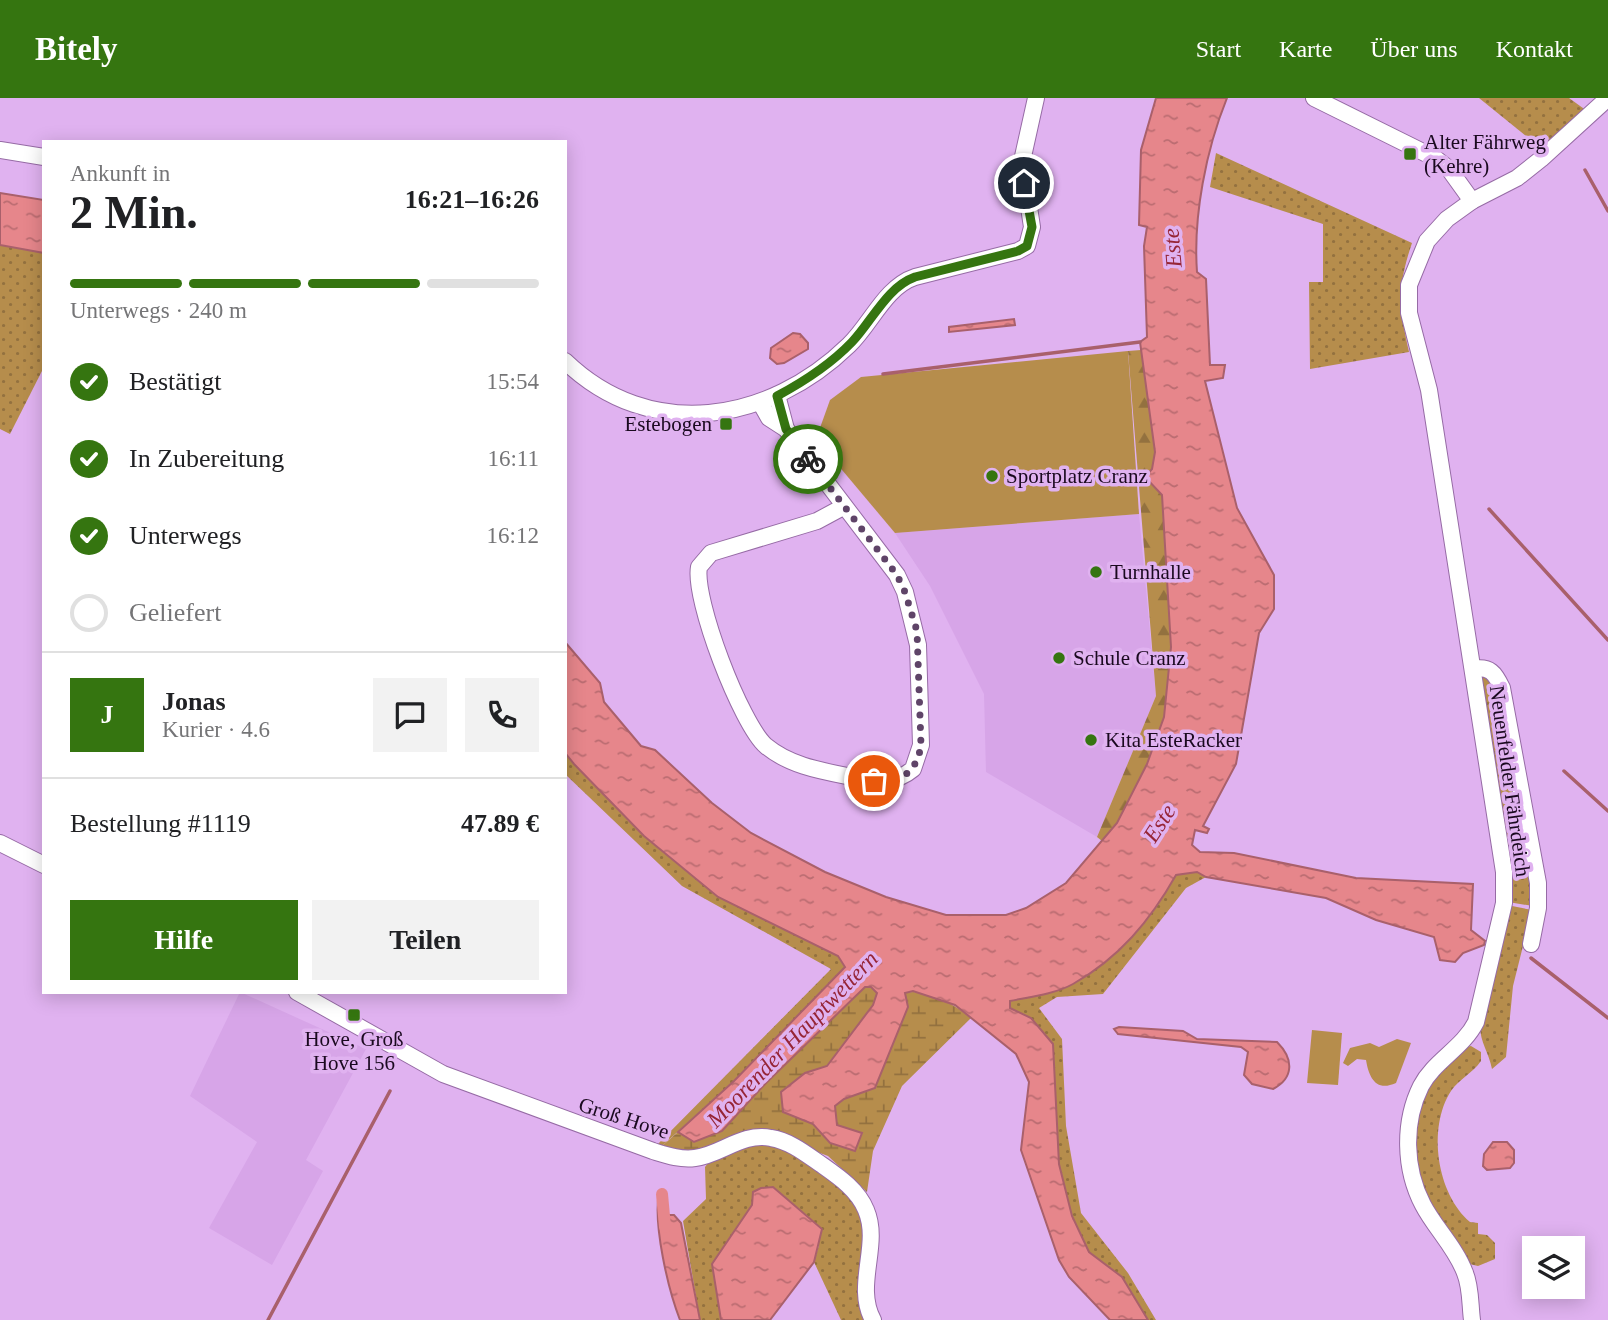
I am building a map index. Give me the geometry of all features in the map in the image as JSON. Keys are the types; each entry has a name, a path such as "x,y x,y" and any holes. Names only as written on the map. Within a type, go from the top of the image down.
{"street":[{"path":"567,363 585,380 612,396 672,413 720,412 777,396 832,361 869,323 899,284 915,277 1018,251 1027,246 1032,227 1022,161 1035,98"},
{"path":"1314,98 1335,103 1435,158 1449,169 1472,201"},
{"name":"Neuenfelder Fährdeich","path":"1472,1320 1465,1272 1422,1203 1412,1173 1408,1141 1412,1109 1422,1085 1469,1035 1476,1022 1504,903 1504,872 1429,390 1409,313 1409,285 1427,241 1447,219 1472,201 1517,178 1608,98"},
{"path":"0,150 42,157"},
{"path":"777,396 786,429 842,507 897,575 917,631 921,745 913,769 894,780 874,781 819,770 793,762 764,744 741,711 699,593 699,567 711,553 817,521 842,507"},
{"path":"760,402 769,418 786,429"},
{"name":"Neuenfelder Fährdeich","path":"1473,669 1484,667 1495,673 1502,688 1538,883 1538,908 1531,944"},
{"path":"0,843 42,864"},
{"name":"Groß Hove","path":"301,994 443,1074 653,1151 674,1157 696,1158 744,1139 764,1137 799,1150 848,1186 866,1210 870,1230 866,1296 873,1320"}],"shaded area":[{"name":"Schule Cranz","path":"1139,514 1156,696 1097,837 986,772 984,694 930,586 895,533"},
{"path":"239,994 244,994 366,1049 306,1160 323,1171 272,1265 209,1228 257,1142 190,1096"}],"green space":[{"path":"1479,98 1569,98 1587,111 1542,149"},
{"path":"1216,153 1412,243 1401,297 1409,352 1310,369 1309,282 1323,282 1323,224 1210,187"},
{"path":"0,245 42,253 42,371 10,434 0,429"},
{"path":"1141,350 1155,452 1152,469 1162,495 1171,647 1164,717 1147,764 1117,823 1102,841 1097,837 1156,696 1128,351"},
{"name":"Sportplatz Cranz","path":"1128,351 1139,514 895,533 816,439 830,400 861,377"},
{"path":"1481,674 1487,674 1497,688 1530,867 1533,906 1508,902"},
{"path":"567,755 644,836 718,897 838,956 845,967 734,1081 662,1146 655,1147 831,969 682,886 567,776"},
{"path":"1197,872 1206,877 1186,888 1103,994 1057,997 1039,1008 1062,1039 1066,1126 1081,1213 1128,1273 1156,1320 1148,1320 1122,1277 1089,1252 1072,1216 1059,1164 1053,1044 1031,1018 1010,1008 1010,1001 1058,990 1090,974 1119,950 1145,923 1176,875"},
{"path":"1507,905 1532,910 1513,986 1506,1057 1492,1069 1480,1026"},
{"path":"865,987 871,987 878,993 873,1005 827,1066 805,1073 783,1112 813,1124 830,1143 837,1125 835,1106 844,1099 875,1087 905,993 931,995 971,1018 902,1086 873,1151 867,1192 828,1156 756,1129 691,1153 662,1146 678,1132 694,1142 722,1131 765,1084"},
{"path":"1312,1030 1342,1033 1338,1085 1307,1083"},
{"path":"1397,1039 1411,1043 1396,1083 1383,1086 1375,1082 1366,1060 1357,1059 1348,1066 1343,1063 1350,1048 1370,1043 1379,1047"},
{"path":"1471,1046 1481,1052 1481,1061 1451,1091 1439,1123 1438,1141 1443,1178 1450,1195 1470,1222 1478,1223 1478,1234 1487,1235 1495,1243 1495,1259 1478,1266 1465,1263 1429,1200 1416,1156 1415,1133 1419,1110 1429,1086 1446,1065 1466,1047"},
{"path":"767,1143 827,1176 855,1203 860,1214 865,1243 867,1320 841,1320 814,1262 819,1245 753,1192 752,1205 712,1264 721,1320 700,1320 683,1221 706,1199 705,1167 708,1163 755,1144"}],"water":[{"name":"Este","path":"1156,98 1227,98 1207,161 1197,228 1197,272 1206,279 1210,365 1225,365 1223,378 1205,381 1237,508 1274,575 1274,609 1259,633 1236,764 1203,826 1209,829 1207,833 1195,830 1192,845 1200,852 1234,853 1356,878 1473,884 1471,930 1485,941 1484,945 1463,953 1455,962 1440,960 1434,937 1376,920 1326,898 1206,877 1197,872 1176,875 1132,937 1090,974 1058,990 1010,1001 1010,1008 1031,1018 1053,1044 1059,1164 1072,1216 1089,1252 1122,1277 1148,1320 1110,1320 1069,1277 1059,1260 1021,1150 1029,1082 1016,1054 955,1005 913,991 905,993 908,1007 875,1088 844,1099 835,1106 837,1125 862,1133 855,1151 830,1143 813,1124 783,1112 781,1092 805,1073 827,1066 873,1005 877,993 871,987 865,987 765,1084 722,1131 694,1142 678,1132 734,1081 845,967 838,956 718,897 644,836 574,764 567,755 567,644 600,683 604,702 641,746 655,750 712,803 751,833 825,872 886,897 946,915 1006,915 1026,908 1066,883 1117,823 1147,764 1164,717 1171,647 1162,495 1145,477 1152,469 1155,452 1140,342 1147,337 1144,246 1147,227 1139,225 1141,150"},
{"path":"0,193 42,200 42,253 0,245"},
{"path":"1014,319 1015,325 949,332 949,327"},
{"path":"793,333 800,334 808,343 808,349 784,363 777,364 770,358 771,348"},
{"path":"1119,1027 1183,1031 1197,1039 1277,1042 1287,1055 1288,1074 1280,1085 1273,1089 1252,1084 1244,1075 1248,1052 1241,1047 1118,1034 1114,1029"},
{"path":"1493,1142 1507,1142 1514,1150 1514,1163 1510,1168 1487,1170 1483,1166 1484,1154"},
{"path":"773,1187 822,1229 814,1262 770,1320 721,1320 712,1264 752,1205 753,1192"},
{"path":"659,1192 662,1194 663,1215 674,1215 681,1223 700,1320 680,1320 675,1307 660,1239"}],"waterway":[{"path":"1585,170 1608,211"},
{"path":"883,374 1140,342"},
{"path":"1489,509 1608,640"},
{"path":"1564,771 1608,811"},
{"path":"1531,958 1608,1018"},
{"path":"268,1320 390,1091"},
{"name":"Moorender Hauptwettern","path":"662,1194 665,1227"}],"way so far":[{"path":"808,459 842,507 897,575 912,610 917,631 921,745 918,760 904,777 883,782 874,781"}],"place":[{"name":"Alter Fährweg (Kehre)","path":"1410,154"},
{"name":"Estebogen","path":"726,424"},
{"name":"Sportplatz Cranz","path":"992,476"},
{"name":"Turnhalle","path":"1096,572"},
{"name":"Schule Cranz","path":"1059,658"},
{"name":"Kita EsteRacker","path":"1091,740"},
{"name":"Hove, Groß Hove 156","path":"354,1015"}],"route":[{"path":"808,459 786,429 782,406 777,396 802,383 832,361 869,323 899,284 907,279 1018,251 1027,246 1031,240 1032,227 1024,183"}]}
